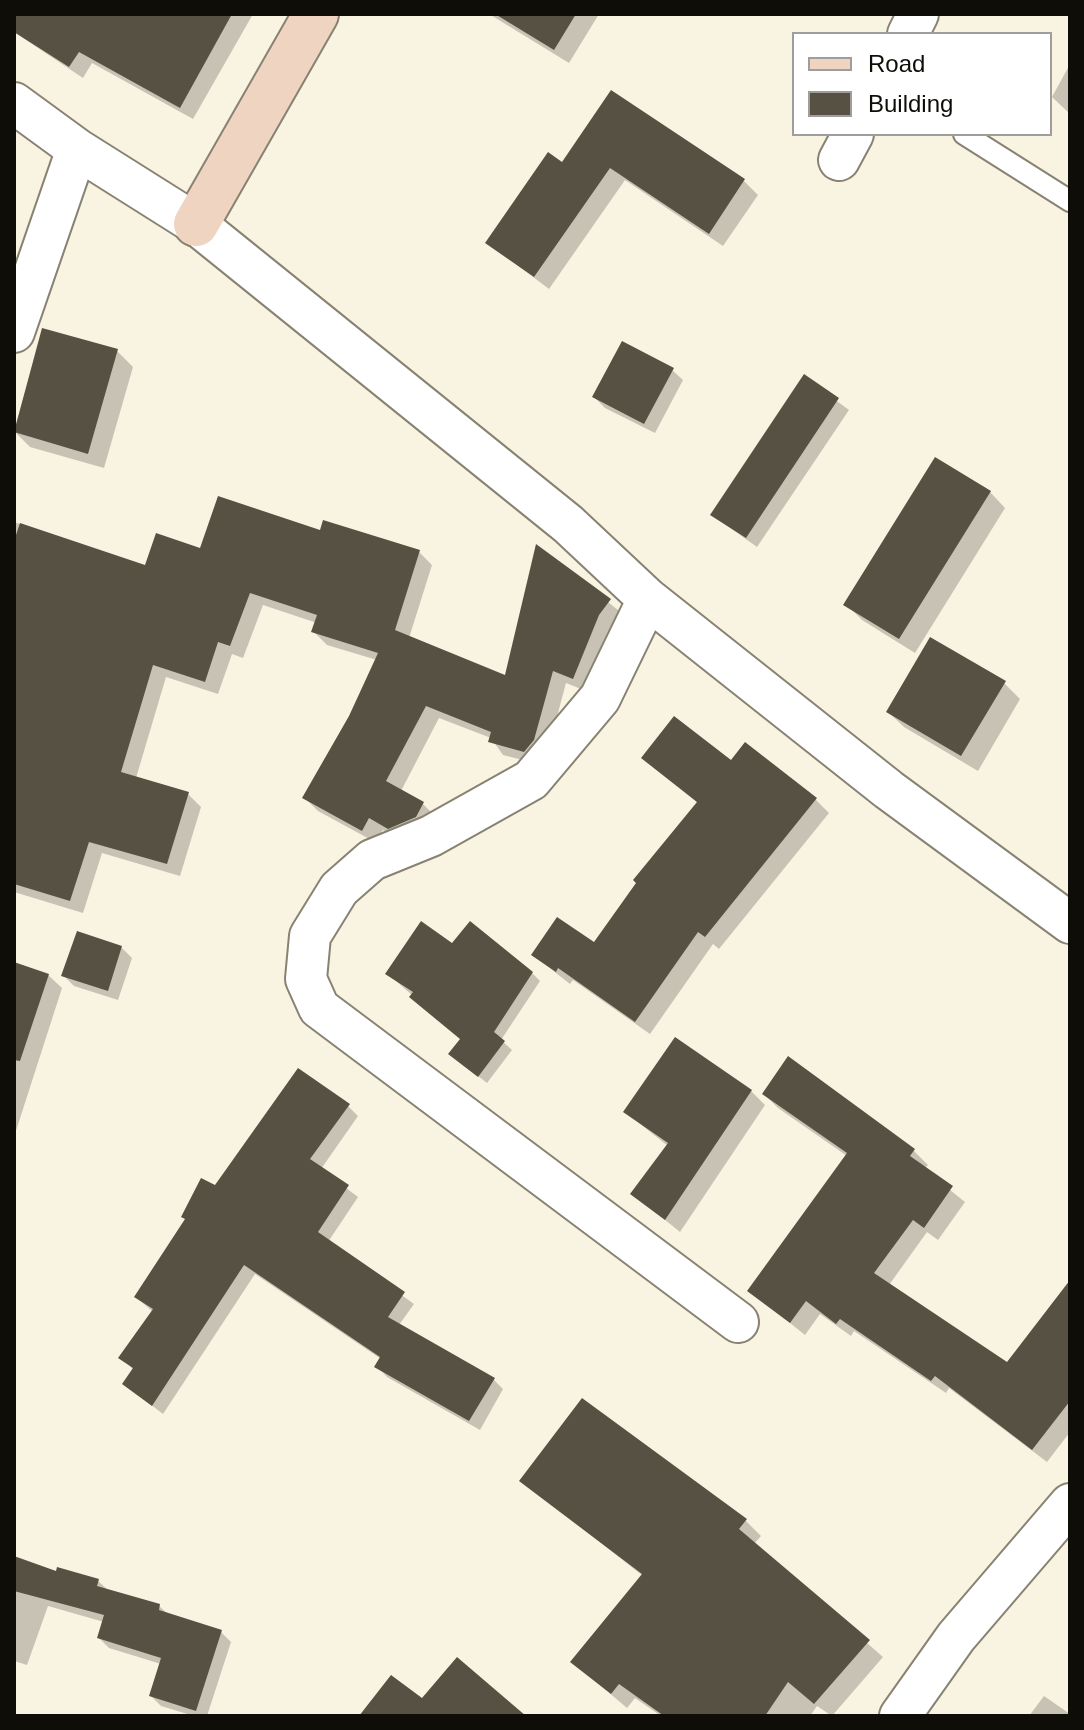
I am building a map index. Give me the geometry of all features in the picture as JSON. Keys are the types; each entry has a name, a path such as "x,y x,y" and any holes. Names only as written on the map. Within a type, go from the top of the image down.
{"street":[{"path":"196,224 316,14"},
{"path":"909,32 918,14"},
{"path":"14,103 77,149 196,224 568,524 648,599 889,790 1070,923"},
{"path":"14,332 77,149"},
{"path":"648,599 600,698 531,780 431,836 372,860 339,889 310,936 306,979 319,1008 738,1322"},
{"path":"900,1716 956,1637 1070,1504"}],"lane":[{"path":"967,136 1070,201"}],"building":[{"path":"14,14 232,14 180,108 79,52 69,67 14,32"},
{"path":"495,14 576,14 554,50"},
{"path":"611,90 745,179 709,234 610,168 534,277 485,243 548,152 562,162"},
{"path":"42,328 118,349 88,454 14,432"},
{"path":"622,341 674,368 644,424 592,397"},
{"path":"804,374 839,398 746,538 710,515"},
{"path":"935,457 991,491 899,639 843,605"},
{"path":"218,496 320,530 323,520 420,550 395,630 505,675 536,544 611,599 599,615 573,679 553,671 534,740 524,752 488,742 491,732 426,706 386,781 424,802 416,817 388,829 369,818 362,831 302,798 349,716 378,653 311,632 317,615 250,593 230,646 218,642 205,682 153,665 121,772 189,792 167,864 89,842 70,901 14,884 14,541 20,523 145,565 156,533 200,548"},
{"path":"930,637 1006,681 961,756 886,712"},
{"path":"674,716 731,760 745,742 817,798 705,937 698,932 635,1022 558,968 556,972 531,955 557,917 594,942 636,883 633,880 697,802 641,758"},
{"path":"421,921 452,943 470,921 533,972 494,1032 505,1041 478,1077 448,1054 460,1039 409,997 413,992 385,974"},
{"path":"77,931 122,946 108,991 61,976"},
{"path":"14,962 49,974 20,1061 14,1060"},
{"path":"675,1037 752,1090 665,1220 630,1194 668,1143 623,1112"},
{"path":"788,1056 915,1149 910,1156 953,1186 924,1228 913,1220 874,1273 1007,1362 1070,1280 1070,1401 1032,1450 935,1376 931,1381 840,1319 836,1324 806,1301 790,1323 747,1291 847,1153 762,1094"},
{"path":"298,1068 350,1104 310,1159 349,1185 318,1232 405,1292 388,1317 495,1378 469,1421 374,1367 380,1357 244,1265 152,1406 122,1384 133,1368 118,1358 153,1309 134,1297 185,1219 181,1217 201,1178 215,1185"},
{"path":"582,1398 747,1519 739,1529 870,1640 814,1704 788,1682 765,1716 664,1716 619,1684 611,1694 570,1662 642,1574 519,1481"},
{"path":"14,1556 56,1571 57,1567 99,1579 97,1586 160,1604 159,1610 222,1630 196,1711 149,1696 161,1658 97,1638 104,1615 14,1591"},
{"path":"457,1657 526,1716 359,1716 391,1675 422,1698"}]}
